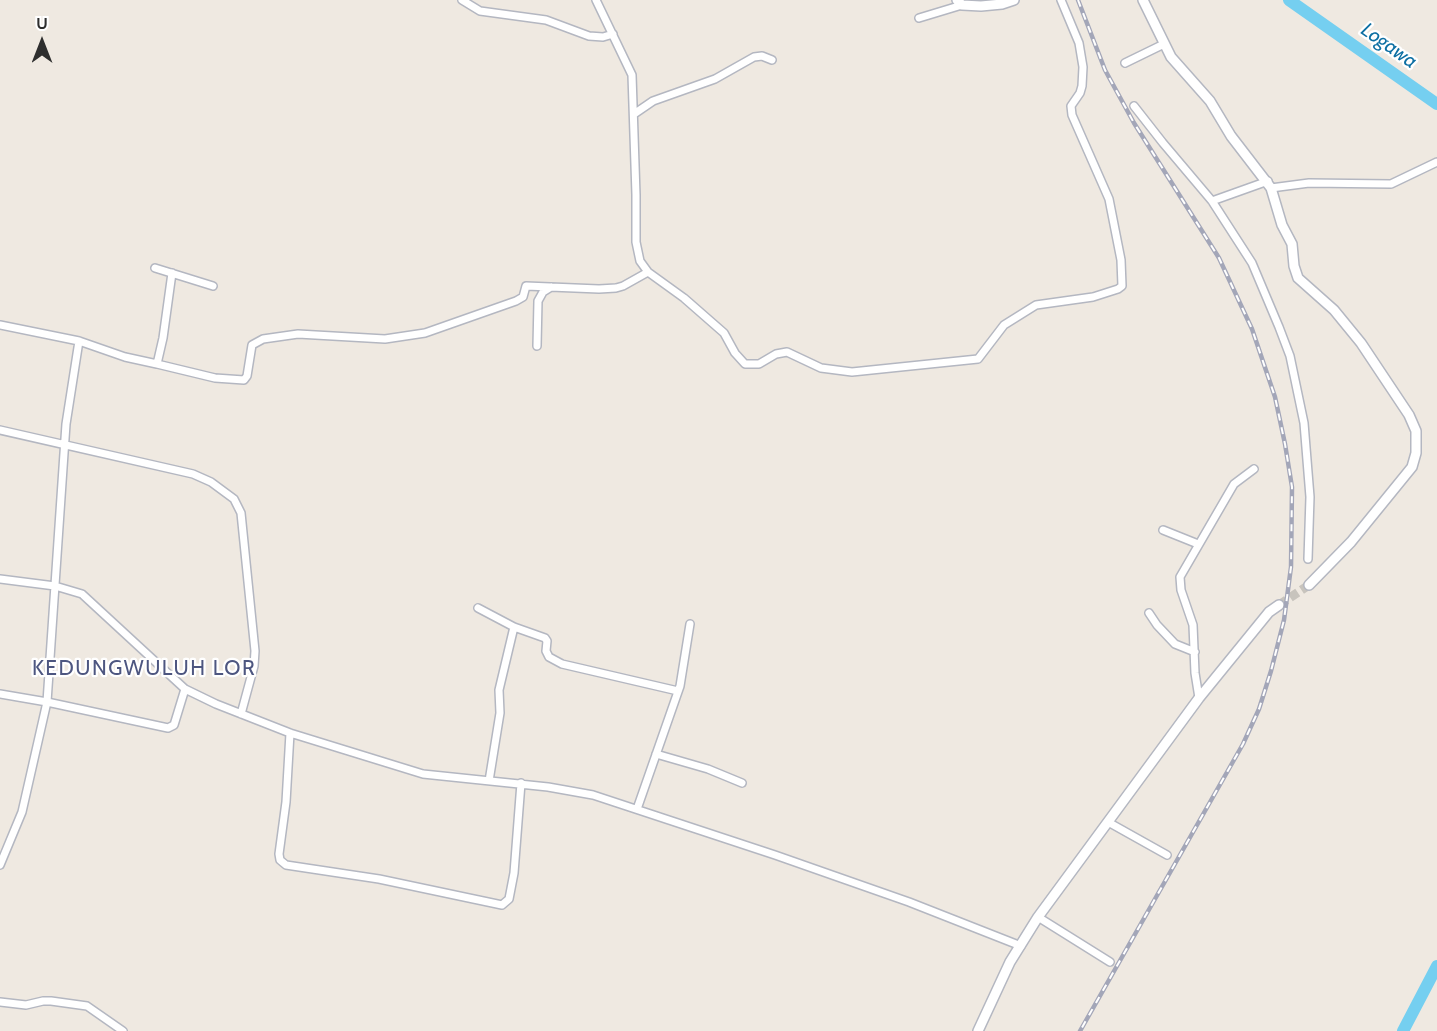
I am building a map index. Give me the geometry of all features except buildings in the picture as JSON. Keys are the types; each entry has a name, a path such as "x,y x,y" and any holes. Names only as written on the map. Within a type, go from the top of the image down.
{"street":[{"path":"462,0 480,11 546,20 589,36 603,37 614,34"},
{"path":"596,0 630,69 634,114 636,249 640,261 648,272 718,327 745,364 759,364 776,354 787,352 821,369 842,372 978,359 1004,325 1036,305 1093,297 1118,289 1122,283 1122,270 1109,200 1074,123 1071,110 1080,93 1083,67 1079,43 1061,0"},
{"path":"919,18 959,2 994,5 1014,0"},
{"path":"1143,0 1174,61 1210,101 1231,136 1270,184 1282,225 1292,244 1293,266 1298,278 1328,304 1361,343 1409,414 1416,437 1416,457 1412,467 1351,542 1309,585"},
{"path":"1125,63 1164,44"},
{"path":"634,114 652,101 715,79 753,57 762,56 772,60"},
{"path":"1134,106 1212,201 1252,263 1279,327 1290,357 1297,388 1309,462 1311,497 1308,559"},
{"path":"1212,201 1270,184 1391,184 1437,162"},
{"path":"155,268 213,286"},
{"path":"0,326 79,341 125,357 215,378 244,380 247,376 252,345 257,341 298,334 385,339 425,333 516,301 523,297 526,286 616,288 648,272"},
{"path":"157,364 172,273"},
{"path":"537,346 537,301 543,292 551,287"},
{"path":"0,865 22,812 47,702 54,628 65,444 79,341"},
{"path":"0,430 193,474 234,499 241,513 255,651 254,666 241,714"},
{"path":"1199,698 1195,673 1193,626 1180,583 1181,574 1234,484 1254,469"},
{"path":"1163,530 1198,544"},
{"path":"0,579 55,586 86,597 185,689 216,704 290,733 423,774 521,783 585,793 775,855 909,902 1021,946"},
{"path":"978,1031 1010,962 1038,917 1199,698 1269,612 1278,605"},
{"path":"478,608 514,627 544,638 547,641 546,651 549,657 562,664 678,691"},
{"path":"1149,613 1157,626 1175,644 1195,652"},
{"path":"637,809 678,691 690,624"},
{"path":"489,781 500,714 498,690 514,627"},
{"path":"0,694 168,728 174,725 185,689"},
{"path":"290,733 286,802 279,854 280,860 286,865 379,879 502,905 509,898 514,873 521,783"},
{"path":"656,754 701,767 742,783"},
{"path":"1108,822 1167,855"},
{"path":"1038,917 1110,962"},
{"path":"0,1002 27,1005 51,1001 87,1006 123,1031"}],"waterway":[{"name":"Logawa","path":"1289,0 1437,104"},
{"name":"Logawa","path":"1403,1031 1437,966"}],"tunnel":[{"path":"1279,605 1309,585"}],"railway":[{"path":"1078,0 1105,70 1134,123 1219,258 1252,329 1275,397 1292,487 1291,567 1284,620 1259,709 1243,744 1080,1031"}],"district":[{"name":"KEDUNGWULUH LOR","path":"144,669"}]}
